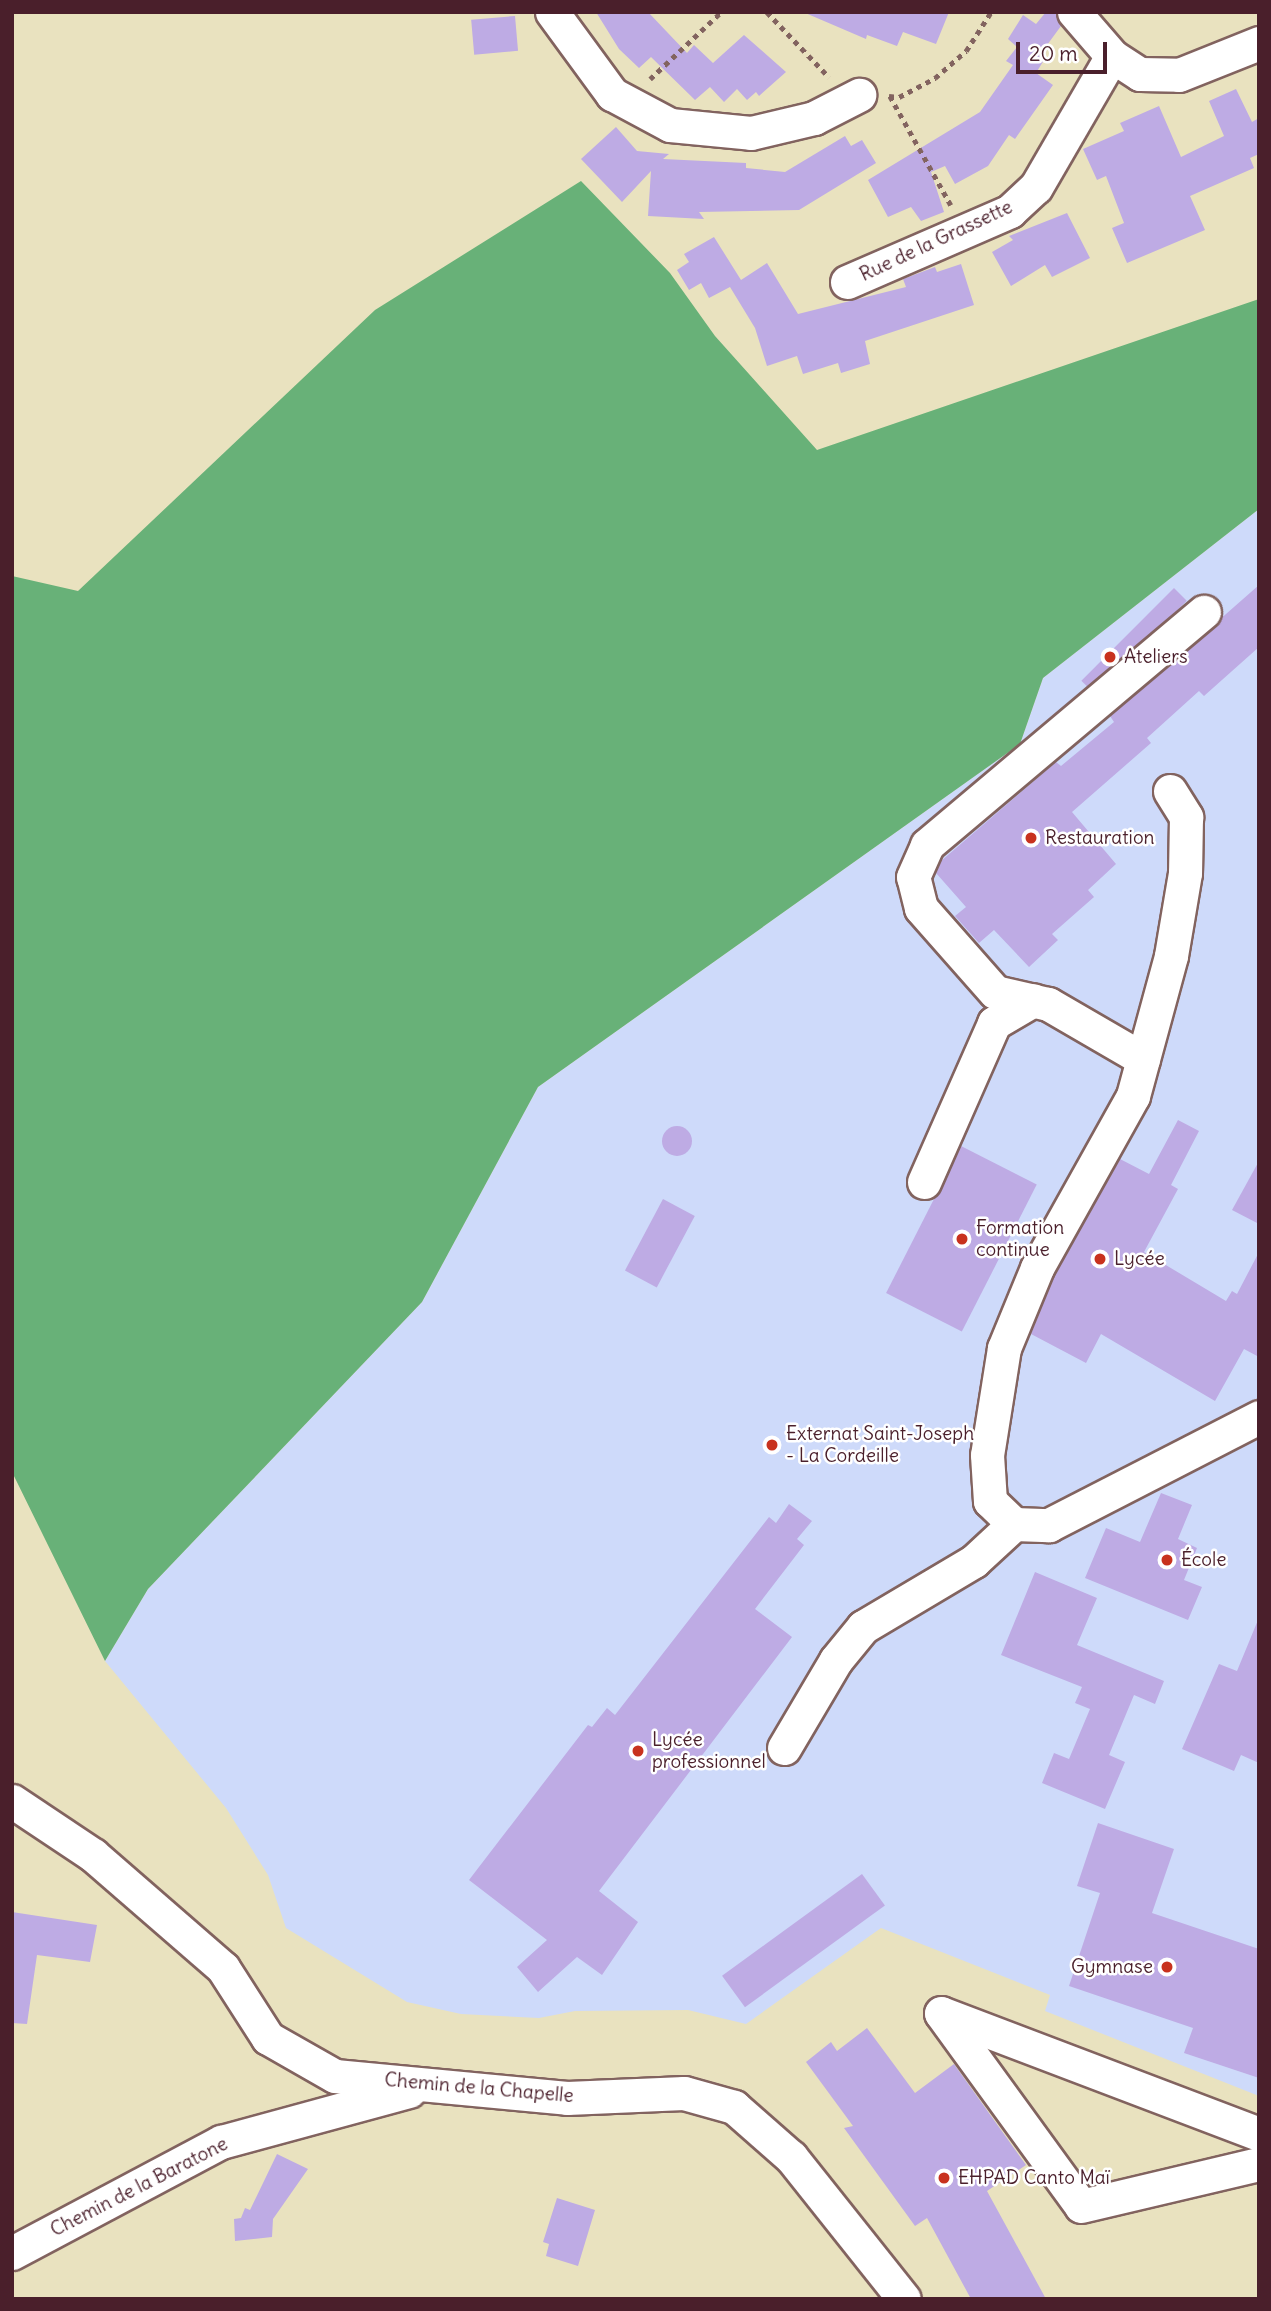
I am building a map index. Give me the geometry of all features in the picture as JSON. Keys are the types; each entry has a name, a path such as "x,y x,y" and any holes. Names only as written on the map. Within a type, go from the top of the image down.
{"street":[{"path":"552,12 612,94 670,125 751,133 814,118 874,95"},
{"path":"1074,12 1112,56 1140,75 1179,75 1259,43"},
{"name":"Rue de la Grassette","path":"847,282 1010,211 1035,187 1112,56"},
{"path":"1143,1059 1048,1004 995,992 921,908 913,877 927,845 1204,612"},
{"path":"1170,791 1186,817 1185,873 1171,956 1133,1096 1037,1268 1004,1348 987,1455 990,1501 1014,1524 1049,1525 1259,1417"},
{"path":"924,1182 994,1023 1033,1000"},
{"path":"784,1748 836,1660 863,1627 974,1561 1014,1524"},
{"name":"Chemin de la Chapelle","path":"12,1801 93,1855 223,1968 268,2038 335,2076 566,2098 684,2093 734,2107 791,2157 904,2299"},
{"path":"1259,2134 941,2013 1081,2206 1259,2164"},
{"name":"Chemin de la Baratone","path":"12,2253 221,2142 432,2085"}],"path":[{"path":"626,102 721,12"},
{"path":"767,12 814,66 874,95 899,97 935,78 966,51 991,12"},
{"path":"874,95 965,230"}],"shaded area":[{"name":"Externat Saint-Joseph - La Cordeille","path":"1259,509 1259,2096 1045,2011 1050,1995 881,1928 746,2024 688,2010 575,2011 539,2018 461,2014 407,2002 286,1928 268,1875 226,1808 105,1661 148,1589 422,1302 538,1087 1020,744 1043,678"}],"green space":[{"path":"581,181 670,273 715,336 817,450 1259,299 1259,509 1043,678 1020,744 538,1087 422,1302 148,1589 105,1661 12,1472 12,576 78,591 375,310"}],"building":[{"path":"596,12 648,12 687,53 694,45 713,63 744,35 786,72 759,96 756,92 747,100 737,89 724,102 710,87 695,100 651,57 639,68 619,49"},
{"path":"803,12 949,12 936,44 903,32 897,46 867,35 866,39"},
{"path":"1046,12 1055,12 1061,26 1039,56 1044,60 1036,73 1053,85 1015,139 1009,135 988,166 955,184 945,166 931,172 944,212 921,221 911,207 888,217 868,180 980,112 1013,65 1006,61 1017,47 1008,39 1023,15 1036,24"},
{"path":"515,16 518,51 474,55 471,20"},
{"path":"1236,89 1252,122 1259,118 1259,154 1250,158 1254,168 1190,196 1205,230 1127,263 1112,228 1124,223 1106,176 1097,180 1083,149 1124,131 1120,123 1159,106 1181,157 1224,136 1209,101"},
{"path":"616,127 637,151 669,154 663,159 746,163 746,168 785,172 845,136 851,146 862,140 876,163 799,210 699,212 704,219 648,216 651,171 622,202 581,159"},
{"path":"1067,213 1090,258 1052,277 1045,265 1011,286 992,252 1013,240 1009,236"},
{"path":"714,237 741,280 767,263 798,314 906,287 903,279 935,267 937,272 961,264 974,305 865,341 870,364 841,373 838,363 803,374 797,356 767,366 755,328 730,287 709,298 701,283 689,290 677,270 689,262 684,254"},
{"name":"Restauration","path":"1259,585 1259,647 1204,696 1199,691 1147,738 1151,743 1072,812 1116,864 1088,890 1094,897 1052,934 1058,940 1029,967 994,930 979,943 955,916 966,907 936,873 941,861 1056,762 1061,766 1114,722 1110,716"},
{"path":"1174,588 1187,601 1094,693 1081,681"},
{"path":"1178,1120 1199,1131 1171,1185 1178,1189 1144,1252 1226,1301 1232,1291 1237,1294 1259,1252 1259,1357 1244,1349 1215,1401 1101,1334 1086,1363 1031,1334 1054,1276 1120,1159 1149,1174"},
{"path":"677,1126 688,1130 692,1141 688,1152 677,1156 666,1152 662,1141 666,1130"},
{"name":"Formation continue","path":"961,1146 1037,1185 962,1332 886,1293"},
{"path":"1259,1161 1259,1224 1232,1210"},
{"path":"663,1199 695,1216 657,1287 625,1271"},
{"name":"École","path":"1161,1493 1192,1505 1178,1539 1197,1548 1184,1580 1202,1587 1188,1620 1085,1578 1106,1528 1140,1542"},
{"name":"Lycée professionnel","path":"789,1504 812,1521 797,1539 804,1545 755,1609 792,1637 599,1891 638,1922 602,1975 577,1957 538,1992 517,1967 547,1940 469,1880 588,1725 592,1727 607,1708 615,1715 769,1517 776,1523"},
{"path":"1035,1572 1097,1598 1077,1645 1164,1681 1155,1704 1134,1695 1109,1755 1125,1762 1105,1809 1042,1783 1054,1753 1069,1759 1090,1709 1075,1703 1082,1687 1001,1655"},
{"path":"1258,1620 1259,1763 1241,1755 1234,1771 1182,1749 1219,1664 1237,1671"},
{"name":"Gymnase","path":"1098,1823 1174,1849 1152,1913 1259,1949 1259,2078 1184,2053 1193,2028 1069,1986 1100,1893 1077,1886"},
{"path":"862,1874 885,1906 745,2007 722,1976"},
{"path":"12,1912 97,1925 90,1962 37,1955 27,2024 12,2023"},
{"name":"EHPAD Canto Maï","path":"867,2028 915,2093 954,2064 1026,2165 987,2191 1046,2299 971,2299 927,2218 915,2226 844,2128 853,2126 806,2062 831,2042 837,2051"},
{"path":"277,2154 308,2169 273,2219 272,2237 235,2241 234,2219 241,2218 245,2208 250,2210"},
{"path":"557,2198 595,2210 578,2266 546,2256 549,2244 543,2242"}],"place":[{"name":"Ateliers","path":"1110,657"},
{"name":"Restauration","path":"1031,838"},
{"name":"Formation continue","path":"962,1239"},
{"name":"Lycée","path":"1100,1259"},
{"name":"Externat Saint-Joseph - La Cordeille","path":"772,1445"},
{"name":"École","path":"1167,1560"},
{"name":"Lycée professionnel","path":"638,1751"},
{"name":"Gymnase","path":"1167,1967"},
{"name":"EHPAD Canto Maï","path":"944,2178"}]}
